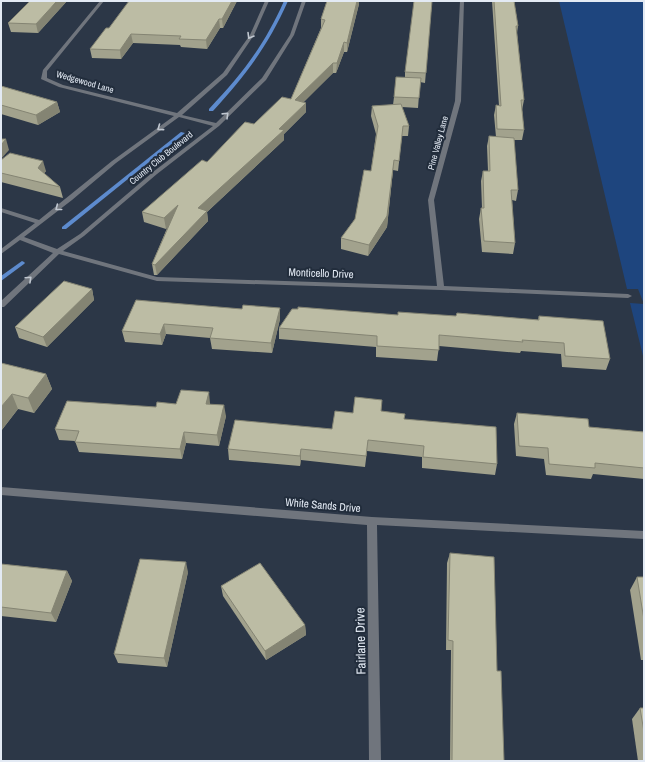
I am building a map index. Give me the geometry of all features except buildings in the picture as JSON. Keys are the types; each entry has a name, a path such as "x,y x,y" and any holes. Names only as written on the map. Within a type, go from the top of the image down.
{"street":[{"name":"Wedgewood Lane","path":"102,1 45,71 44,79 61,86 217,125"},
{"path":"1,252 114,162 178,115 225,74 252,35 267,1"},
{"name":"Country Club Boulevard","path":"1,306 58,252 82,235 155,173 217,125 264,79 292,35 304,1"},
{"name":"Pine Valley Lane","path":"441,288 431,200 458,101 462,1"},
{"path":"1,210 40,222"},
{"name":"Monticello Drive","path":"20,238 58,252 157,280 441,288 628,296"},
{"name":"White Sands Drive","path":"1,491 372,521 644,535"},
{"name":"Fairlane Drive","path":"372,521 375,761"}],"shaded area":[{"path":"559,1 644,1 644,304 638,289 627,289"},
{"path":"630,303 644,304 644,360"}],"waterway":[{"path":"211,110 245,72 263,47 279,18 286,1"},
{"path":"64,228 183,133"},
{"path":"1,279 22,263"}]}
